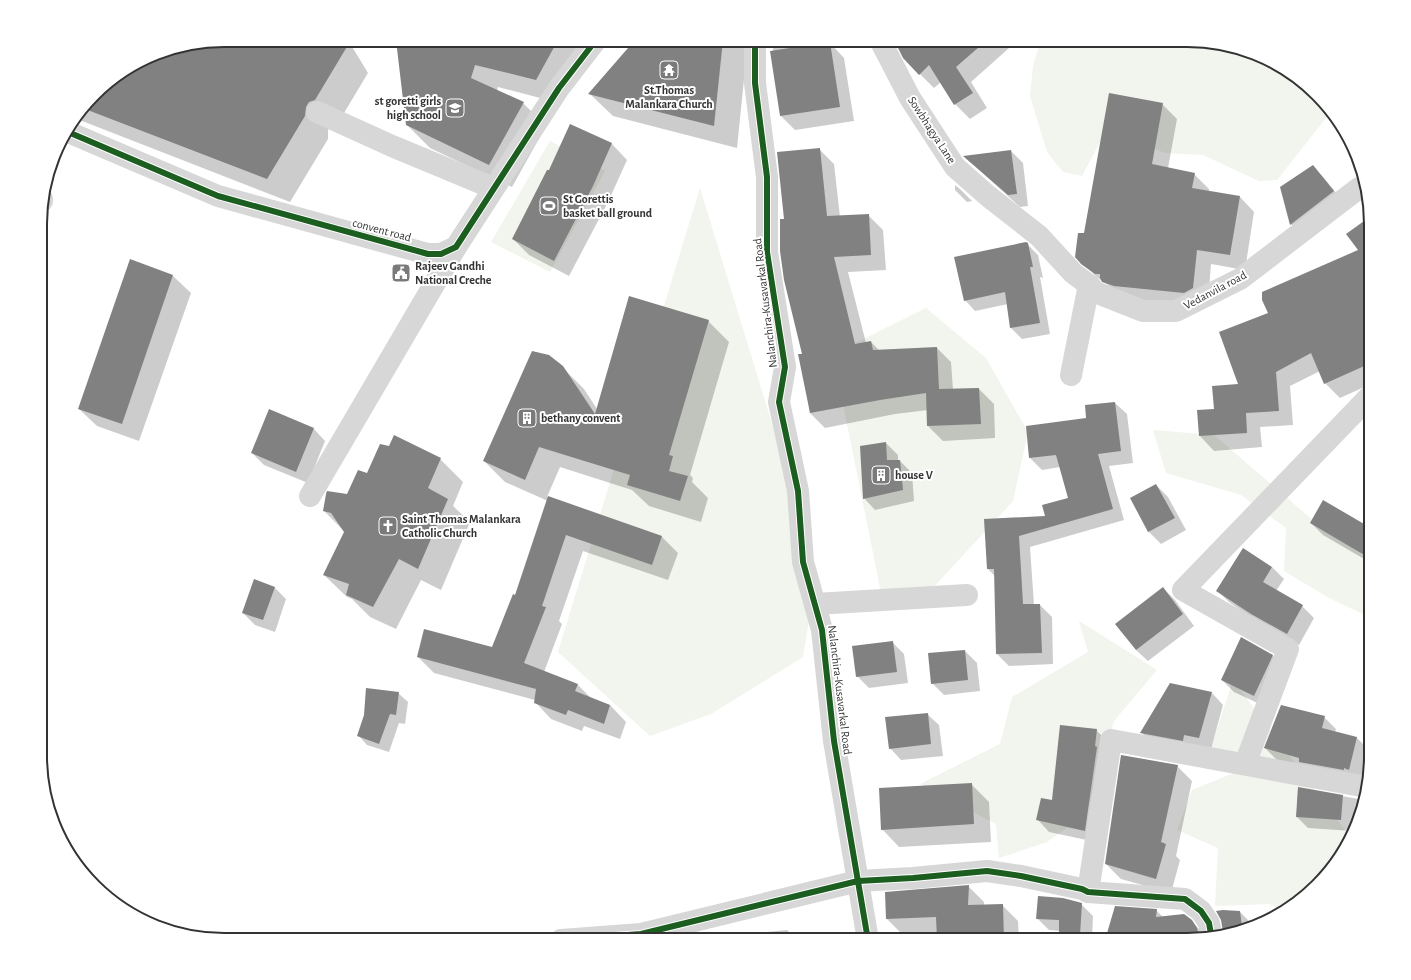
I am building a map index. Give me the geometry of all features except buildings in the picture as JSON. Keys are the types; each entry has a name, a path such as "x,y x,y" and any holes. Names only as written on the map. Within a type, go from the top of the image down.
{"street":[{"path":"310,496 456,247 559,88 591,47"},
{"name":"Nalanchira-Kusavarkal Road","path":"756,47 755,83 767,177 767,252 785,367 780,402 798,491 803,562 822,630 834,741 867,933"},
{"name":"Sowbhagya Lane","path":"884,47 910,98 955,168 1039,236 1073,273 1092,288"},
{"path":"317,112 392,146 494,188"},
{"name":"convent road","path":"72,134 218,196 428,254 442,254 456,247"},
{"name":"Vedanvila road","path":"1092,288 1142,311 1176,310 1240,278 1360,186"},
{"path":"1071,375 1092,288"},
{"path":"1245,764 1288,649 1182,590 1364,402"},
{"path":"815,604 967,595"},
{"path":"1088,892 1111,740 1361,786"},
{"path":"645,933 858,881 913,878 987,871 1021,876 1082,889 1088,892 1185,899 1201,911 1209,922 1210,931"}],"shaded area":[{"path":"1039,47 1198,47 1221,50 1255,60 1285,77 1304,91 1327,116 1277,180 1259,181 1203,155 1165,153 1107,129 1082,176 1063,172 1047,152 1030,96 1033,66"},
{"name":"St Gorettis basket ball ground","path":"550,141 605,171 550,272 491,242"},
{"path":"700,188 817,571 803,657 711,714 650,736 558,652"},
{"path":"926,308 986,358 1028,432 1013,501 932,589 882,598 833,354"},
{"path":"1153,430 1214,435 1316,523 1364,556 1364,615 1329,598 1284,571 1286,528 1241,495 1166,473"},
{"path":"1079,621 1157,670 1114,721 1086,814 1047,842 999,858 996,824 920,784 1000,744 1012,697 1088,652"},
{"path":"1233,680 1347,833 1334,854 1320,873 1304,889 1277,908 1269,904 1215,906 1218,848 1177,830 1192,790 1236,772 1210,750"}],"cycle path":[{"path":"72,134 218,196 428,254 441,254 456,247 559,88 591,47"},
{"path":"755,47 755,83 767,177 767,252 785,367 779,402 798,491 803,562 822,630 834,741 867,933"},
{"path":"645,933 858,881 913,878 987,871 1021,876 1082,889 1088,892 1185,899 1201,911 1209,923 1210,931"}],"place":[{"name":"St.Thomas Malankara Church","path":"669,70"},
{"name":"st goretti girls high school","path":"455,108"},
{"name":"St Gorettis basket ball ground","path":"549,206"},
{"name":"Rajeev Gandhi National Creche","path":"401,273"},
{"name":"bethany convent","path":"527,418"},
{"name":"house V","path":"881,475"},
{"name":"Saint Thomas Malankara Catholic Church","path":"388,526"}]}
